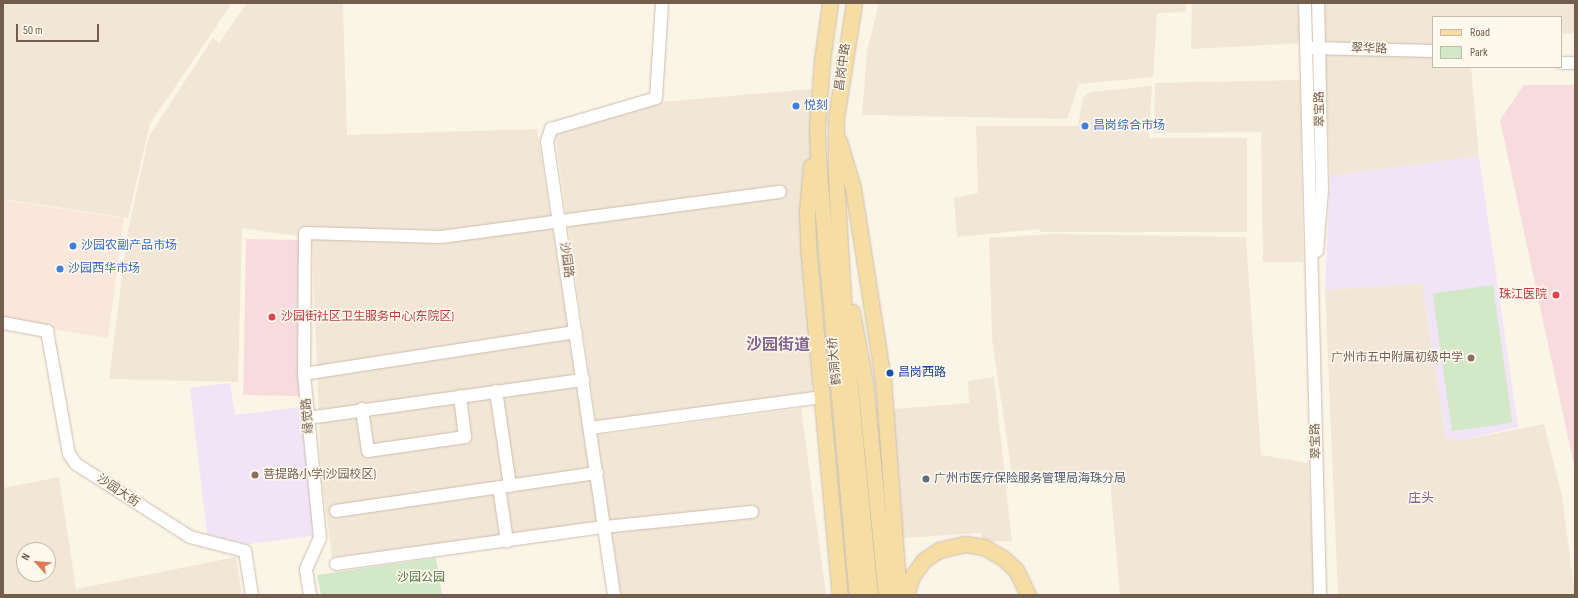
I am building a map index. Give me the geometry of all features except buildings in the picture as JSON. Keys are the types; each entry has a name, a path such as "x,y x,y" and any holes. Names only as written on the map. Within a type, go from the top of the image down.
{"main road":[{"name":"昌岗中路","path":"817,128 822,61 830,3"},
{"name":"昌岗中路","path":"835,131 841,73 854,3"},
{"path":"817,128 807,211 840,595"},
{"name":"鹤洞大桥","path":"817,128 825,259 846,405"},
{"path":"835,131 848,164 853,188 883,379 899,595"},
{"name":"鹤洞大桥","path":"835,131 843,266 846,405 856,595"},
{"path":"843,266 862,359 886,595"},
{"path":"846,405 870,595"},
{"path":"906,595 912,576 924,560 938,550 965,544 984,547 1003,558 1016,570 1028,595"}],"street":[{"name":"沙园路","path":"614,595 560,221 547,142 551,129 656,98 662,3"},
{"name":"翠宝路","path":"1305,3 1320,595"},
{"name":"翠宝路","path":"1313,286 1322,190 1318,3"},
{"name":"翠华路","path":"1306,48 1319,47 1432,51"},
{"path":"1562,63 1575,63"},
{"path":"560,221 780,192"},
{"name":"缘觉路","path":"310,595 306,568 320,538 304,374 305,234 440,237 560,221"},
{"name":"沙园大街","path":"3,323 47,330 69,454 76,464 190,537 245,551 252,595"},
{"path":"304,374 576,332"},
{"path":"308,418 362,409 583,380"},
{"path":"496,391 507,541"},
{"path":"362,409 368,451 465,437 460,396"},
{"path":"590,428 822,396"},
{"path":"336,511 597,473"},
{"path":"336,564 604,527 752,512"}],"shaded area":[{"path":"3,3 232,3 150,124 128,218 3,199"},
{"path":"247,3 343,3 347,135 537,129 598,522 332,558 321,473 312,238 242,228 238,382 109,379 128,230 149,136 213,38 219,43"},
{"path":"879,3 1186,3 1186,12 1157,13 1153,77 1079,84 1067,119 862,115 867,51"},
{"path":"1192,3 1575,3 1575,33 1562,34 1562,16 1432,16 1432,68 1471,68 1479,156 1330,176 1325,42 1191,49"},
{"path":"1300,80 1303,262 1263,262 1261,132 1154,133 1155,83"},
{"name":"珠江医院","path":"1524,85 1575,85 1575,470 1500,120"},
{"path":"1152,86 1149,138 1247,138 1247,232 1040,232 1039,229 957,237 954,198 978,193 976,126 1078,126 1083,97 1090,92"},
{"path":"811,89 812,393 596,422 555,134 661,102"},
{"name":"广州市五中附属初级中学","path":"1479,156 1518,427 1463,440 1446,439 1422,283 1325,290 1330,176"},
{"name":"沙园西华市场","path":"3,200 124,218 108,338 3,321"},
{"path":"1052,234 1246,237 1261,455 1308,463 1315,595 1120,595 1109,470 1012,475 992,339 989,238"},
{"name":"沙园街社区卫生服务中心(东院区)","path":"246,239 303,240 300,396 243,395"},
{"path":"1422,283 1446,439 1463,440 1544,424 1562,496 1575,595 1338,595 1325,290"},
{"path":"994,377 1012,541 982,542 981,533 902,538 894,409 969,403 968,381"},
{"name":"菩提路小学(沙园校区)","path":"230,383 235,415 302,407 318,535 249,544 207,534 190,388"},
{"path":"801,408 826,595 621,595 597,435"},
{"path":"59,477 76,589 236,557 242,595 3,595 3,488"}],"green space":[{"path":"1493,285 1512,423 1452,431 1433,293"},
{"name":"沙园公园","path":"436,558 442,595 321,595 317,575"}],"place":[{"name":"悦刻","path":"796,106"},
{"name":"昌岗综合市场","path":"1085,126"},
{"name":"沙园农副产品市场","path":"73,246"},
{"name":"沙园西华市场","path":"60,269"},
{"name":"珠江医院","path":"1556,295"},
{"name":"沙园街社区卫生服务中心(东院区)","path":"272,317"},
{"name":"广州市五中附属初级中学","path":"1471,358"},
{"name":"昌岗西路","path":"890,373"},
{"name":"菩提路小学(沙园校区)","path":"255,475"},
{"name":"广州市医疗保险服务管理局海珠分局","path":"926,479"}],"district":[{"name":"沙园街道","path":"778,346"},
{"name":"庄头","path":"1421,498"}]}
